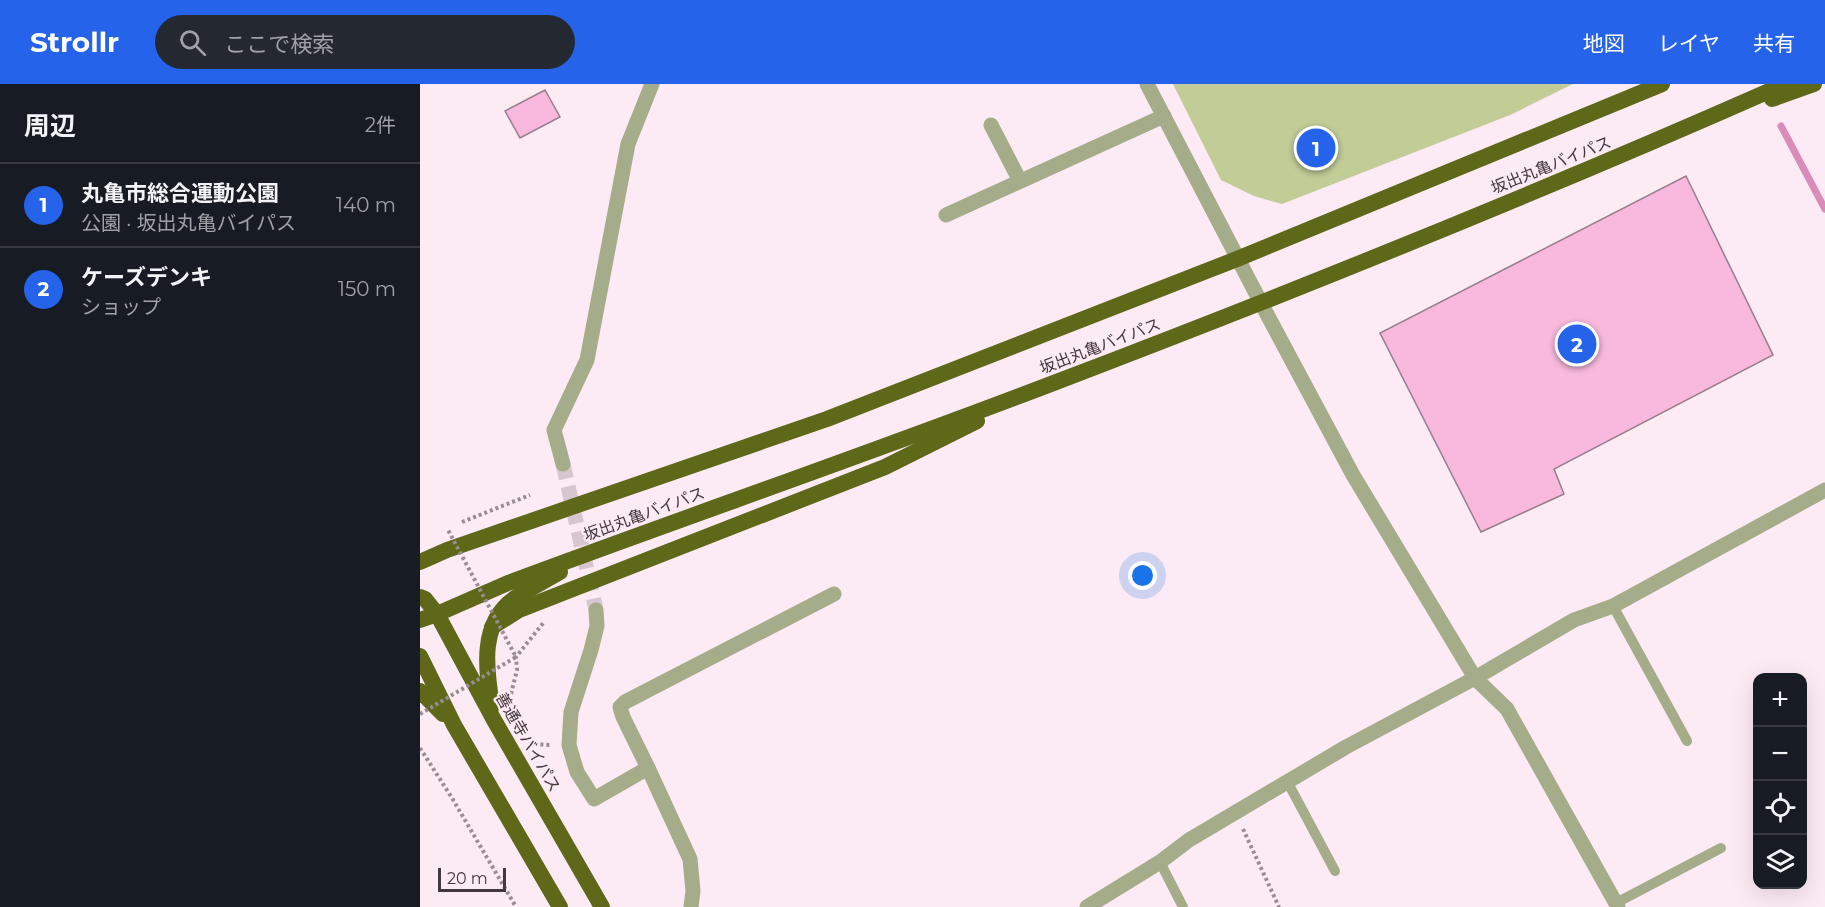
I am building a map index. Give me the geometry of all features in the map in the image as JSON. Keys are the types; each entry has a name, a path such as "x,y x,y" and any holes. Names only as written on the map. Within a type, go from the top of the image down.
{"highway":[{"path":"1591,114 1647,84"},
{"name":"坂出丸亀バイパス","path":"420,562 447,550 827,419 1237,259 1662,84"},
{"name":"坂出丸亀バイパス","path":"420,620 508,583 1048,386 1261,303 1636,149 1785,84"},
{"path":"1636,149 1814,84"},
{"path":"492,627 519,610 885,467 1048,386"},
{"path":"420,575 447,550"},
{"path":"494,720 488,681 487,647 492,627 500,613 513,599 597,550"},
{"name":"善通寺バイパス","path":"420,597 437,614 494,720 602,907"},
{"path":"420,656 454,725 560,907"},
{"path":"420,691 454,725"}],"street":[{"path":"562,464 554,430 588,360 628,144 652,84"},
{"path":"1147,84 1237,259 1353,475 1474,678 1507,709 1617,905"},
{"path":"946,216 1164,116"},
{"path":"991,125 1020,181"},
{"path":"1087,907 1160,862 1189,840 1346,747 1474,678 1574,620 1613,606 1825,490"},
{"path":"691,907 693,891 690,859 620,707 625,702 834,594"},
{"path":"596,610 597,626 571,712 569,745 577,772 594,799 648,768"}],"lane":[{"path":"1613,606 1687,741"},
{"path":"1287,781 1335,872"},
{"path":"1617,905 1721,848"},
{"path":"1160,862 1183,907"}],"path":[{"path":"510,699 517,670 516,657 447,528 530,495"},
{"path":"420,714 516,657 542,624"},
{"path":"420,748 516,907"},
{"path":"1235,812 1280,907"}],"green space":[{"path":"1173,84 1573,84 1510,115 1282,204 1254,196 1221,180"}],"building":[{"path":"545,90 560,117 520,138 505,111"},
{"path":"1686,176 1773,355 1554,469 1564,494 1481,532 1380,333"}],"waterway":[{"path":"1781,126 1825,209"}],"tunnel":[{"path":"563,464 596,610"}],"place":[{"name":"丸亀市総合運動公園","path":"1316,148"},
{"name":"ケーズデンキ","path":"1577,344"}]}
